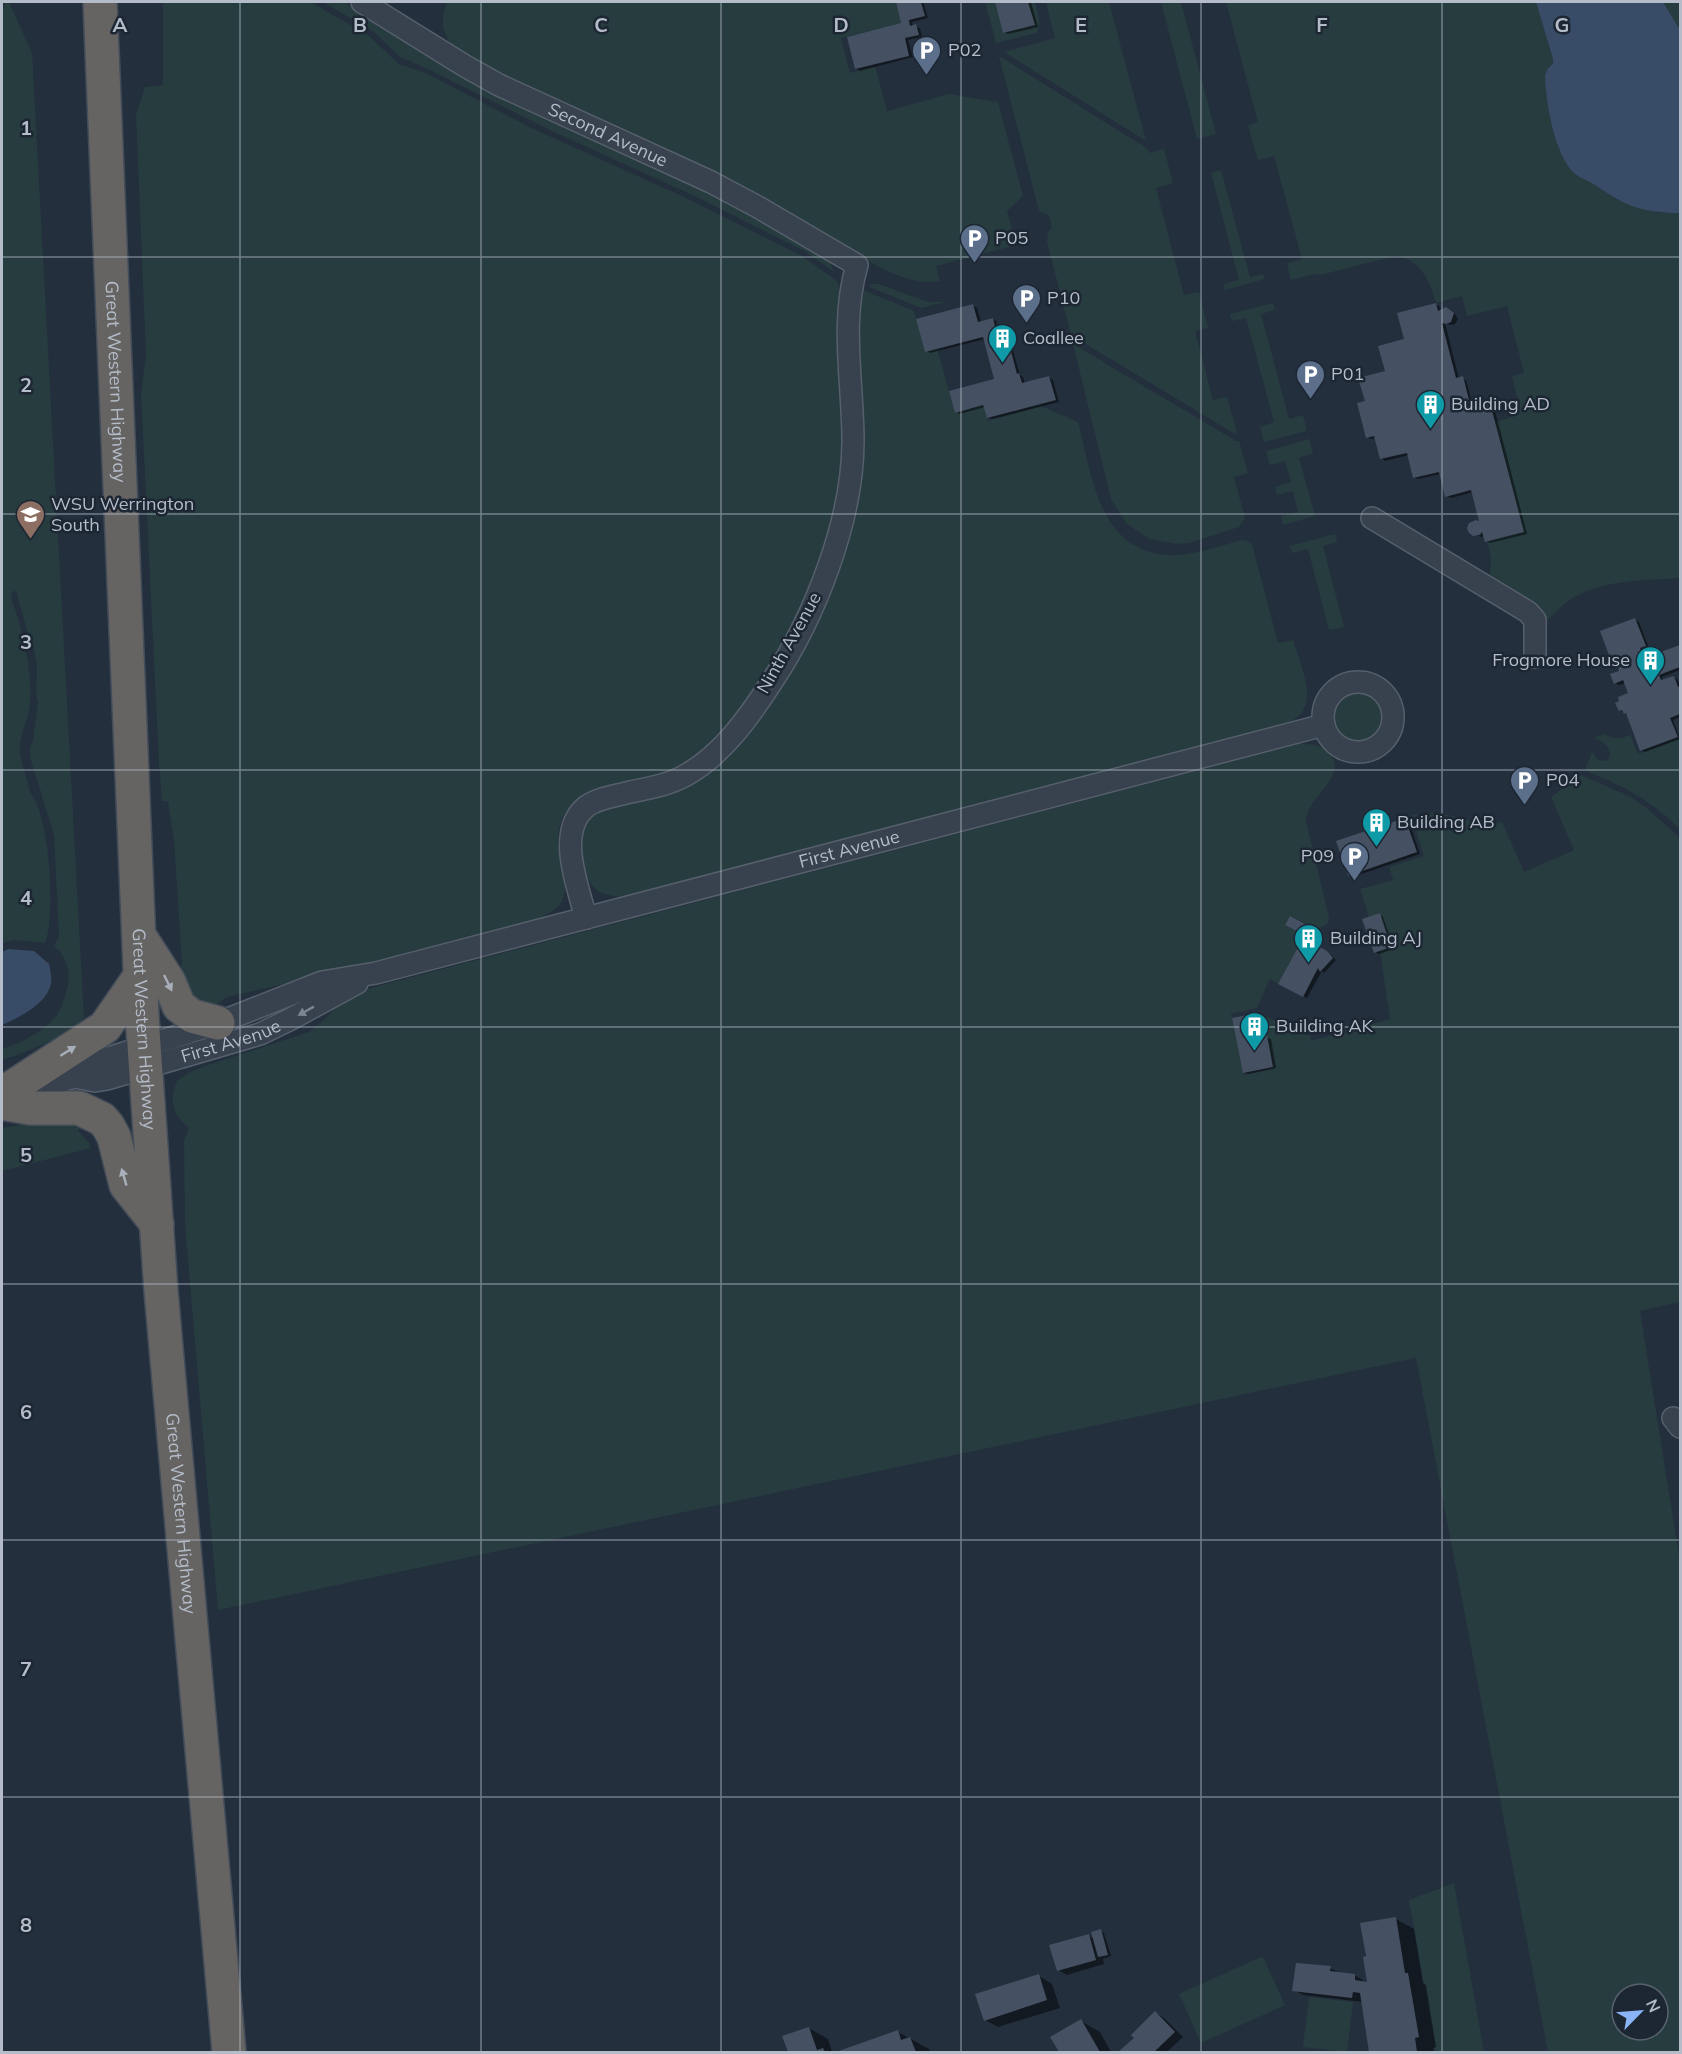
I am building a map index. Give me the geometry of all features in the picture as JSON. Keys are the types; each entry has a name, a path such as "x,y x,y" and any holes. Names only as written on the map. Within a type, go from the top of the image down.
{"highway":[{"name":"Great Western Highway","path":"100,2 145,1057 157,1224 230,2052"},
{"path":"138,933 169,982 179,1006 192,1016 218,1023"},
{"path":"2,1096 105,1027 141,975"},
{"path":"2,1102 30,1108 79,1108 102,1119 114,1137 126,1185 157,1224"}],"street":[{"name":"Second Avenue","path":"362,2 499,85 711,182 759,207 857,265"},
{"name":"Ninth Avenue","path":"586,918 572,857 570,837 576,819 587,806 606,798 665,784 685,776 725,744 772,682 803,626 830,564 840,533 848,491 853,443 848,310 857,265"},
{"path":"1372,518 1528,612 1535,620 1535,657"},
{"name":"First Avenue","path":"2,1096 75,1077 95,1081 218,1023 322,982 376,973 1324,724"},
{"name":"First Avenue","path":"145,1057 260,1034 376,973"}],"green space":[{"name":"WSU Werrington South","path":"6,2 9,2 32,53 84,1019 45,1044 2,1060 2,1049 32,1036 57,1015 66,994 68,979 67,965 54,946 59,936 54,835 30,757 38,702 37,667 34,649 16,591 12,592 11,598 26,650 30,678 29,709 20,742 20,754 30,793 37,804 46,843 50,912 45,943 16,940 2,943 2,10"},
{"path":"163,2 311,2 369,36 399,64 428,74 529,127 682,196 802,256 837,281 839,286 838,334 843,448 836,501 826,541 812,582 773,662 750,698 724,730 696,756 675,769 651,778 601,788 575,802 564,816 559,830 558,843 565,882 564,893 560,904 544,916 328,974 227,997 215,1005 195,1004 179,971 182,963 174,841 168,801 162,801 159,763 141,393 146,355 136,115 145,87 163,85"},
{"path":"323,2 344,2 455,71 699,186 828,258 834,272 806,252 699,198 556,133 400,57 374,32"},
{"path":"447,2 896,2 901,23 841,38 850,73 875,66 887,111 949,94 998,102 1023,196 1007,211 1015,241 1024,243 936,266 940,281 916,281 892,273 457,53 443,27 443,15"},
{"path":"985,2 995,2 1003,33 1034,25 1028,2 1035,2 1039,18 1036,33 996,43"},
{"path":"1046,2 1109,2 1146,141 1004,52 1055,38"},
{"path":"1161,2 1181,2 1216,134 1197,139"},
{"path":"1226,2 1536,2 1553,59 1545,76 1550,118 1567,164 1579,176 1615,199 1660,213 1680,213 1680,578 1621,582 1592,589 1567,602 1543,625 1490,577 1491,557 1487,541 1523,532 1495,422 1512,417 1510,404 1518,402 1512,376 1524,373 1507,306 1467,316 1462,296 1436,303 1431,287 1418,266 1395,256 1291,280 1287,263 1302,259 1274,156 1258,160 1248,126 1258,122"},
{"path":"1663,2 1680,2 1680,30"},
{"path":"999,56 1148,149 1149,153 1164,149 1173,183 1156,188 1184,295 1199,292 1208,328 1195,331 1213,400 1227,397 1237,433 1235,434 1071,335 1047,242 1048,232 1052,228 1049,215 1040,212 1038,207"},
{"path":"1221,170 1250,277 1263,274 1265,279 1225,290 1224,284 1239,280 1211,173"},
{"path":"874,284 928,302 946,302 921,308 869,285"},
{"path":"863,290 914,311 925,351 937,348 955,413 983,405 988,421 1041,406 1078,422 1094,487 1102,508 1113,526 1127,541 1146,551 1169,555 1197,552 1242,540 1252,544 1278,643 1293,640 1305,677 1307,700 1304,709 1296,718 1284,725 621,897 598,891 586,877 581,857 581,837 589,820 600,811 711,768 837,569"},
{"path":"1273,303 1275,310 1261,314 1289,419 1303,415 1307,431 1264,442 1260,427 1274,422 1246,318 1232,321 1230,314"},
{"path":"1073,344 1239,441 1248,473 1234,477 1245,518 1239,527 1189,543 1177,544 1149,539 1126,523 1111,499"},
{"path":"1309,439 1313,453 1299,458 1315,516 1283,525 1281,516 1298,512 1293,491 1277,495 1275,487 1291,482 1285,461 1270,465 1266,451"},
{"path":"1335,534 1337,542 1323,546 1344,627 1329,630 1308,549 1292,553 1290,546"},
{"path":"1354,692 1364,692 1377,699 1384,712 1384,722 1377,735 1364,742 1354,742 1345,738 1338,731 1334,722 1334,712 1338,703 1345,696"},
{"path":"1605,734 1618,738 1630,735 1638,754 1680,738 1680,829 1636,795 1585,770 1592,752 1598,760 1607,761 1610,754 1608,747 1594,739"},
{"path":"1299,744 1316,745 1330,754 1335,769 1328,784 1311,805 1306,822 1329,917 1328,923 1318,929 1290,916 1285,925 1302,934 1303,938 1278,984 1270,979 1257,1008 1231,1014 1244,1075 1274,1069 1267,1036 1262,1036 1258,1013 1310,1036 1311,1041 1390,1019 1380,951 1391,947 1380,913 1369,917 1360,889 1393,880 1389,867 1424,856 1411,815 1440,813 1487,825 1502,822 1524,872 1574,850 1551,797 1581,775 1631,797 1648,809 1680,838 1680,1302 1640,1311 1680,1562 1680,2052 1548,2052 1416,1358 218,1610 185,1225 184,1141 189,1128 176,1112 173,1095 177,1081 188,1073 309,1032 327,1017 340,1000 359,991"},
{"path":"27,1124 82,1124 78,1131 91,1148 2,1171 2,1128"},
{"path":"1454,1883 1484,2052 1436,2052 1409,1900"},
{"path":"1261,1957 1285,2005 1201,2043 1179,1994"},
{"path":"1309,1997 1353,2002 1347,2052 1303,2047"}],"water":[{"path":"1536,2 1663,2 1680,30 1680,213 1657,212 1627,204 1574,173 1567,164 1556,141 1549,113 1545,76 1553,59"},
{"path":"8,949 34,951 49,964 51,981 48,991 38,1003 24,1014 2,1025 2,952"}],"building":[{"path":"896,2 921,2 925,16 909,20 910,26 916,24 919,35 905,38 909,56 855,69 847,37 901,23"},
{"path":"995,2 1028,2 1035,25 1003,33"},
{"name":"Building AD","path":"1436,303 1438,311 1446,307 1454,313 1451,322 1442,323 1456,378 1463,376 1470,404 1489,399 1524,532 1485,542 1482,532 1480,535 1473,536 1467,528 1469,523 1479,521 1471,490 1445,497 1439,472 1413,478 1407,453 1380,459 1374,436 1366,438 1357,403 1365,401 1358,378 1385,371 1378,346 1404,339 1397,313"},
{"name":"Coallee","path":"973,304 978,322 993,318 996,331 990,332 991,336 1006,332 1017,374 1019,373 1022,383 1049,376 1056,400 987,418 983,405 955,413 949,391 994,379 983,337 925,352 916,319"},
{"name":"Frogmore House","path":"1635,618 1646,646 1640,648 1644,658 1680,645 1680,667 1659,675 1661,680 1674,676 1678,687 1680,686 1680,714 1670,718 1678,737 1640,751 1626,713 1619,711 1615,703 1619,701 1618,697 1628,693 1623,680 1614,684 1610,674 1619,671 1617,665 1613,666 1600,631"},
{"name":"Building AB","path":"1405,818 1417,852 1348,876 1336,841"},
{"path":"1380,913 1391,947 1374,953 1362,919"},
{"name":"Building AJ","path":"1290,916 1307,925 1302,934 1285,925"},
{"name":"Building AJ","path":"1303,938 1327,951 1333,958 1320,972 1318,968 1303,997 1278,984"},
{"name":"Building AK","path":"1258,1013 1262,1036 1267,1035 1273,1067 1243,1073 1232,1018"},
{"path":"1396,1917 1419,2037 1415,2038 1417,2052 1369,2052 1360,1993 1353,1992 1352,1998 1292,1991 1296,1963 1331,1966 1330,1971 1355,1974 1355,1980 1367,1982 1363,1957 1366,1956 1360,1923"},
{"path":"1101,1929 1108,1955 1098,1957 1091,1932"},
{"path":"1089,1934 1096,1960 1057,1971 1049,1945"},
{"path":"1039,1974 1047,2000 984,2021 975,1994"},
{"path":"1155,2011 1175,2032 1154,2052 1118,2052 1134,2038 1131,2035"},
{"path":"1081,2019 1100,2052 1059,2052 1050,2037"},
{"path":"809,2027 817,2050 823,2048 825,2052 788,2052 782,2036"},
{"path":"898,2030 901,2040 910,2037 916,2052 836,2052"}],"place":[{"name":"P02","path":"927,76"},
{"name":"P05","path":"974,264"},
{"name":"P10","path":"1026,324"},
{"name":"Coallee","path":"1002,364"},
{"name":"P01","path":"1310,400"},
{"name":"Building AD","path":"1430,430"},
{"name":"WSU Werrington South","path":"30,540"},
{"name":"Frogmore House","path":"1651,686"},
{"name":"P04","path":"1525,806"},
{"name":"Building AB","path":"1376,848"},
{"name":"P09","path":"1355,882"},
{"name":"Building AJ","path":"1309,964"},
{"name":"Building AK","path":"1255,1052"}]}
